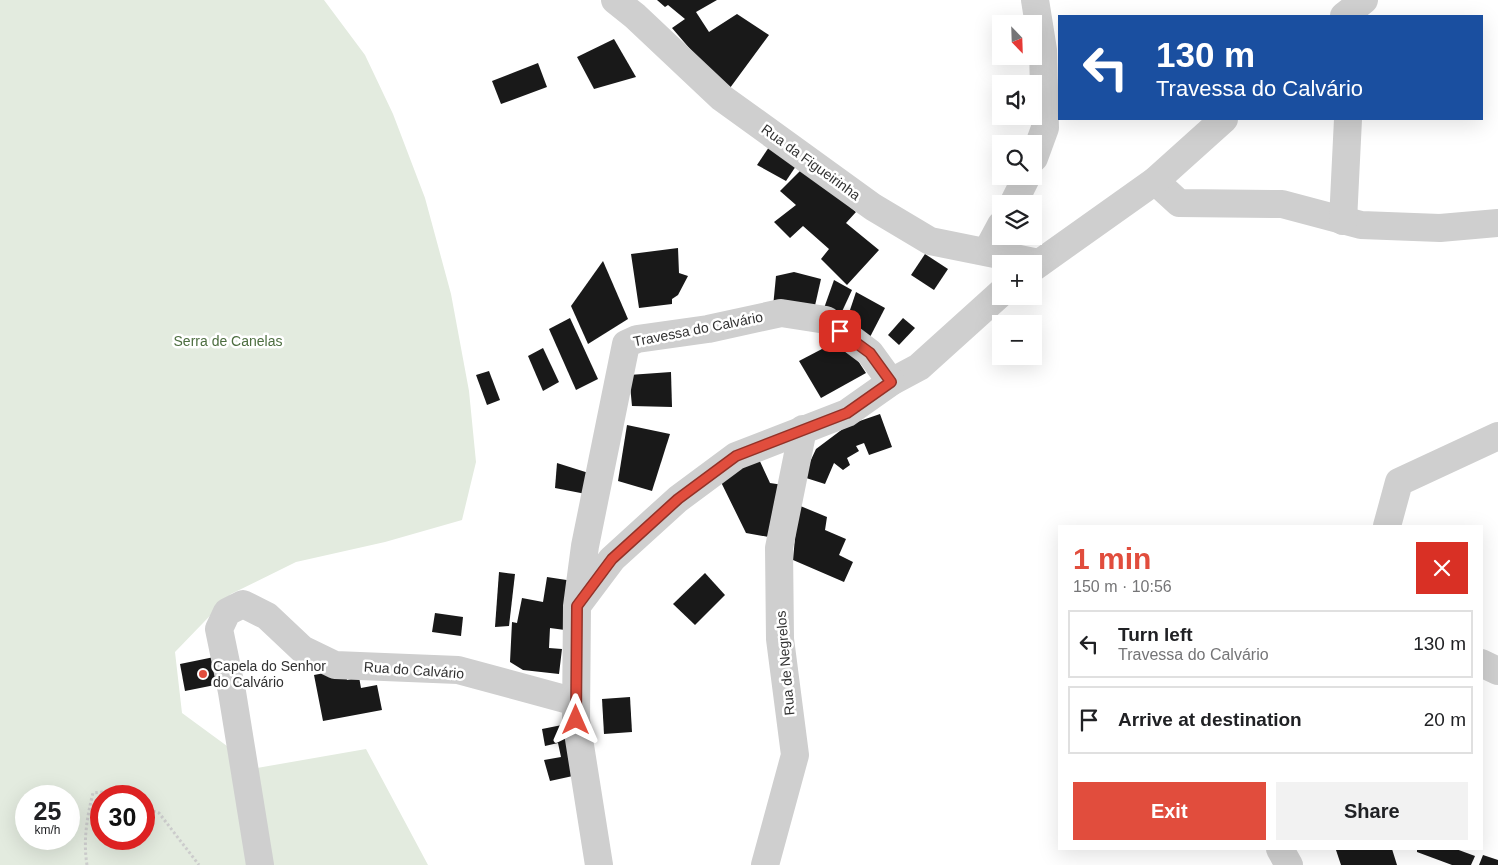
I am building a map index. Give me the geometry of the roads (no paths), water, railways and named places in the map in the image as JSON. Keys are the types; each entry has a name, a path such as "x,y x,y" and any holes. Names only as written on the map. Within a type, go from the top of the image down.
{"street":[{"name":"Rua da Figueirinha","path":"615,0 635,16 722,98 873,207 930,240 1001,255"},
{"path":"1035,0 1043,50 1045,128 1042,136"},
{"path":"1345,15 1364,0"},
{"path":"1369,15 1373,0"},
{"path":"1042,261 1154,182 1223,120"},
{"path":"1344,220 1348,120"},
{"path":"1154,182 1179,203 1282,204 1361,225 1440,228 1498,223"},
{"path":"987,251 992,242"},
{"path":"599,865 576,720 577,606 612,559 678,499 736,456 847,413 891,382 919,367 992,301"},
{"name":"Travessa do Calvário","path":"577,606 585,546 626,344 637,338 708,329 781,313 826,320 870,353 891,382"},
{"name":"Rua de Negrelos","path":"764,865 795,755 780,639 779,548 803,429"},
{"path":"1387,525 1399,482 1498,436"},
{"name":"Rua do Calvário","path":"260,865 232,692 219,629 227,612 242,604 267,616 302,649 335,665 458,670 576,702"},
{"path":"1483,664 1498,671"},
{"path":"1280,850 1288,865"}],"place":[{"name":"Capela do Senhor do Calvário","path":"203,674"}],"park label":[{"name":"Serra de Canelas","path":"228,341"}]}
